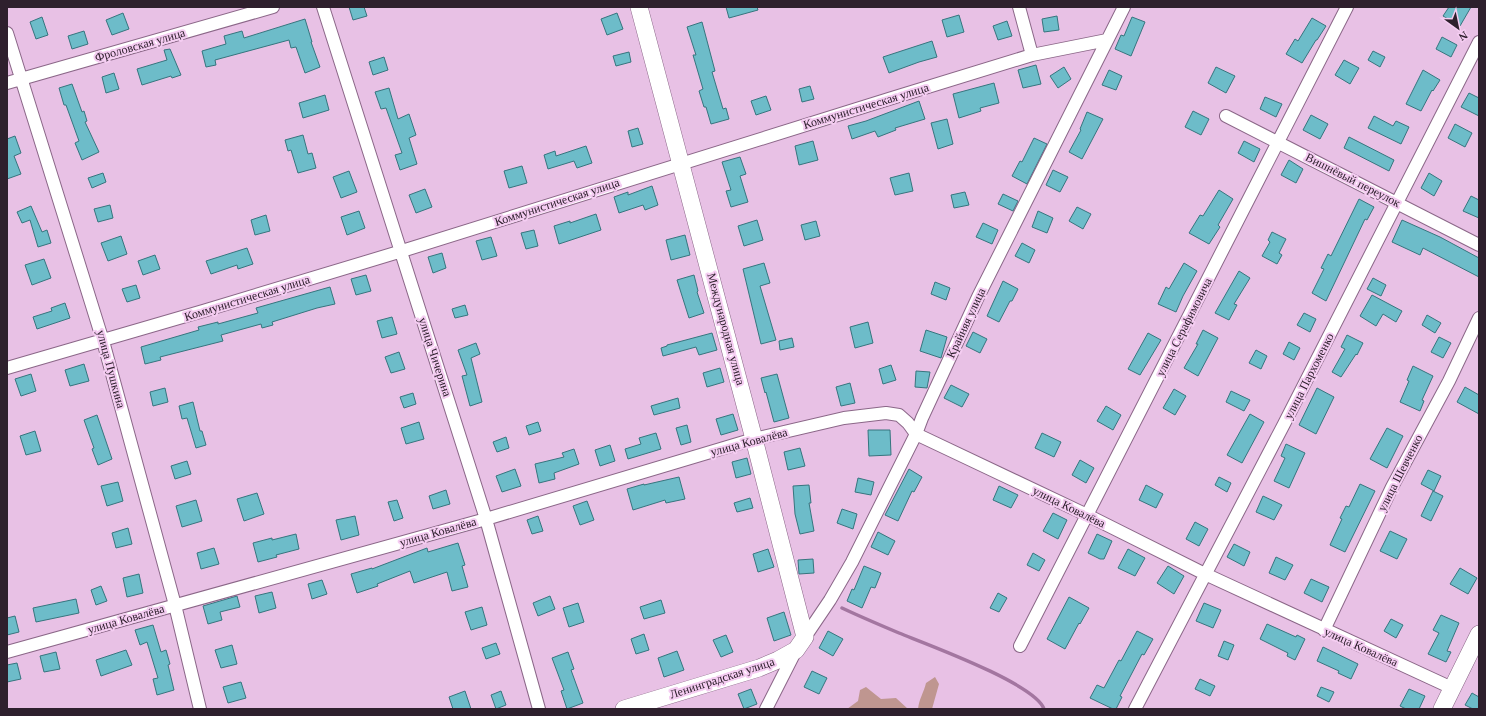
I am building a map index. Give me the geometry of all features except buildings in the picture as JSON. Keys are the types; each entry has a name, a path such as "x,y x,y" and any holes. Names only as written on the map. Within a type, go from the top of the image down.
{"street":[{"name":"Фроловская улица","path":"7,83 273,7"},
{"name":"улица Чичерина","path":"324,7 486,518 539,709"},
{"name":"Международная улица","path":"639,7 682,163 754,439 800,643"},
{"path":"1019,7 1032,55"},
{"name":"Крайняя улица","path":"766,709 800,643 830,600 852,562 916,434 978,297 1124,7"},
{"name":"улица Серафимовича","path":"1020,646 1279,143 1347,7"},
{"name":"улица Пушкина","path":"7,33 103,341 175,605 200,709"},
{"name":"Коммунистическая улица","path":"7,368 103,341 402,251 1032,55 1107,40"},
{"name":"улица Пархоменко","path":"1135,709 1284,424 1479,42"},
{"name":"Вишнёвый переулок","path":"1226,116 1479,245"},
{"name":"улица Шевченко","path":"1324,630 1389,494 1449,381 1479,318"},
{"name":"улица Ковалёва","path":"7,652 486,518 754,439 844,418 886,413 899,416 908,422 916,434 1087,515 1205,574 1452,688"},
{"path":"1442,709 1479,634"},
{"name":"Ленинградская улица","path":"624,709 759,668 778,660 800,643"}],"shaded area":[{"path":"935,677 939,684 932,709 918,709 926,683"},
{"path":"866,687 881,699 896,698 908,709 847,709 858,701 860,690"}],"waterway":[{"path":"842,608 955,655 1002,677 1022,688 1037,699 1044,709"}]}
